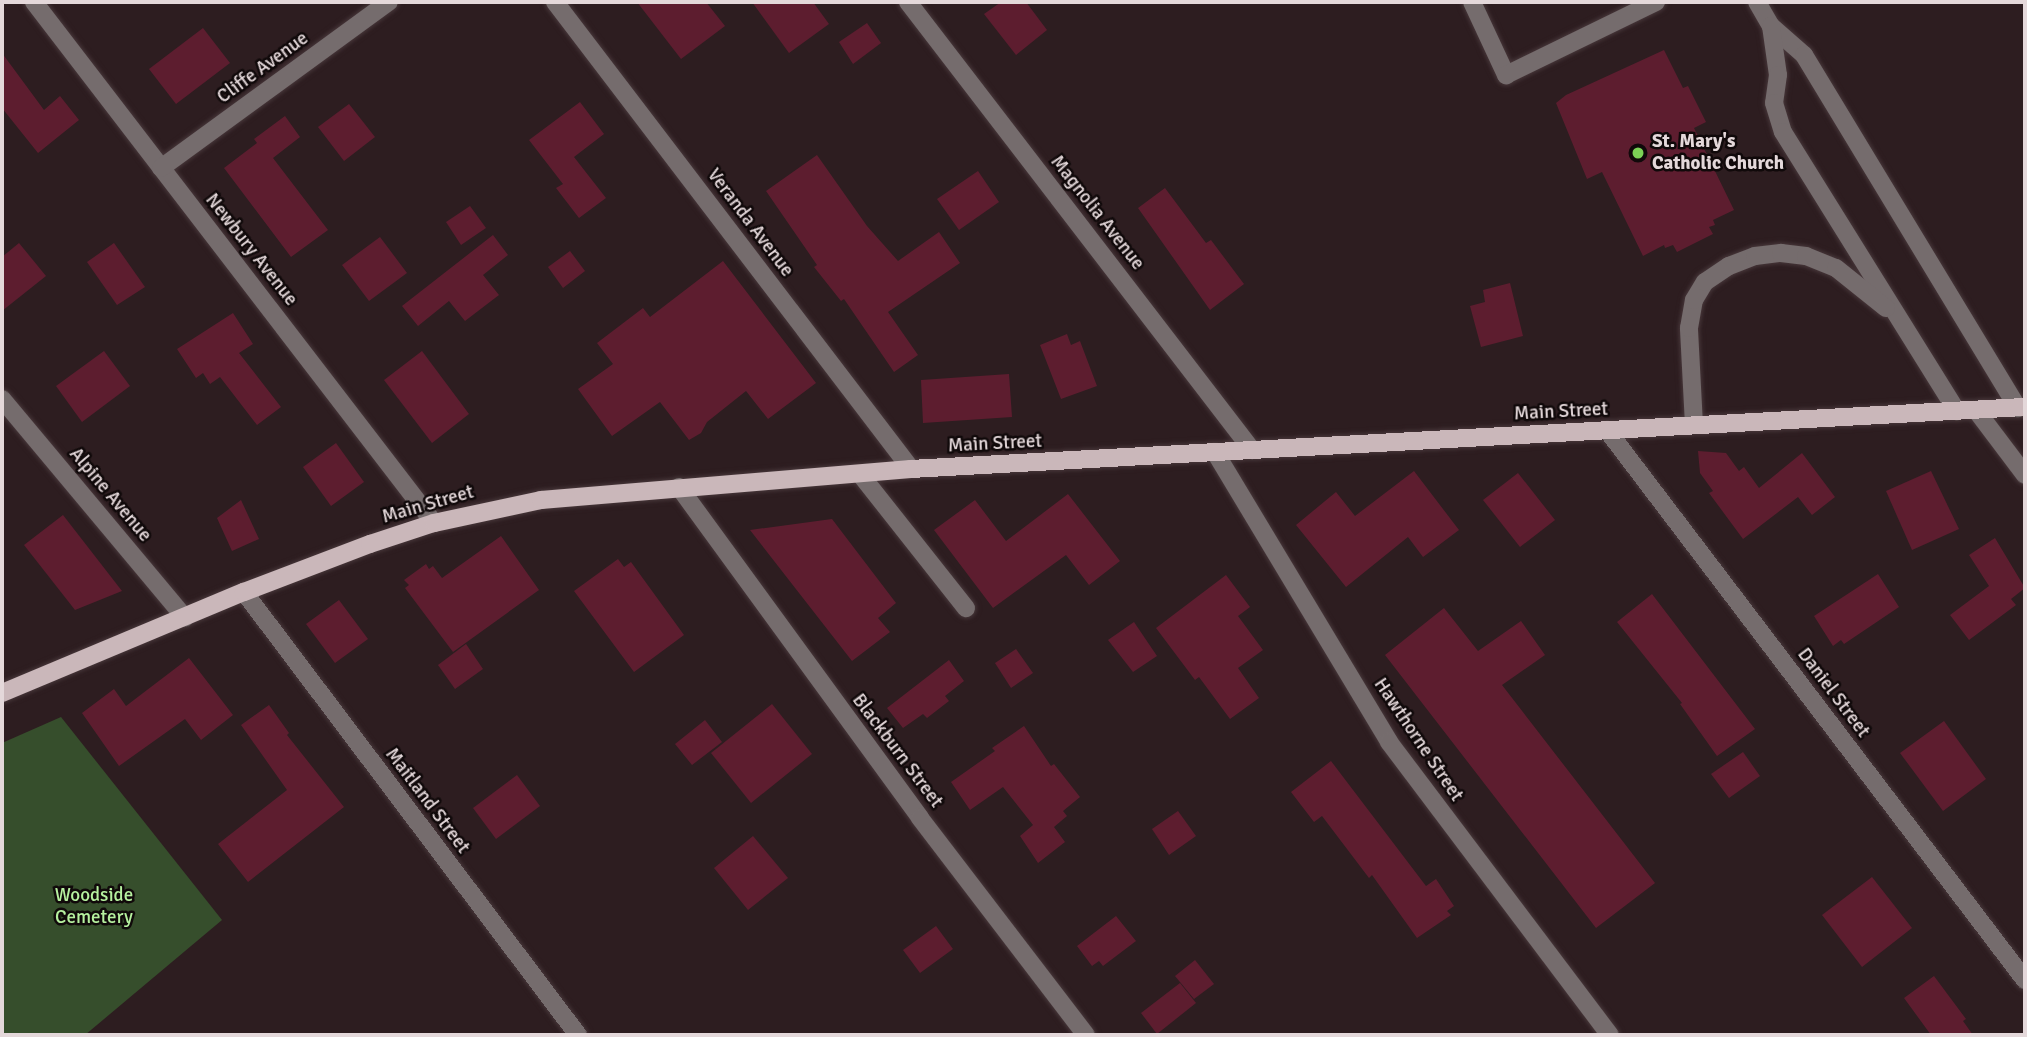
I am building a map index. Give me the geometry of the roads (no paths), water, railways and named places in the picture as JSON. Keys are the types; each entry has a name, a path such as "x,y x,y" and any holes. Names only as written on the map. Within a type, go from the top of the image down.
{"main road":[{"name":"Main Street","path":"2,693 244,592 434,523 541,500 911,469 2022,408"}],"street":[{"name":"Newbury Avenue","path":"34,2 434,523"},
{"name":"Cliffe Avenue","path":"161,168 389,2"},
{"name":"Veranda Avenue","path":"555,2 911,469"},
{"name":"Magnolia Avenue","path":"908,2 1252,450"},
{"path":"1472,2 1506,75 1656,2"},
{"path":"1757,2 1771,26 1804,55 2022,408"},
{"path":"1771,26 1778,75 1774,103 1783,132 1957,411"},
{"path":"1694,425 1689,328 1694,300 1705,282 1730,266 1755,256 1781,253 1806,256 1836,268 1897,316"},
{"name":"Alpine Avenue","path":"2,399 185,618"},
{"path":"1976,410 2025,475"},
{"name":"Daniel Street","path":"1607,430 2025,981"},
{"name":"Hawthorne Street","path":"1215,452 1389,741 1610,1035"},
{"path":"860,474 965,608"},
{"name":"Blackburn Street","path":"679,487 904,796 1086,1035"},
{"name":"Maitland Street","path":"244,592 578,1035"}],"place":[{"name":"St. Mary's Catholic Church","path":"1638,153"}],"park label":[{"name":"Woodside Cemetery","path":"94,907"}]}
